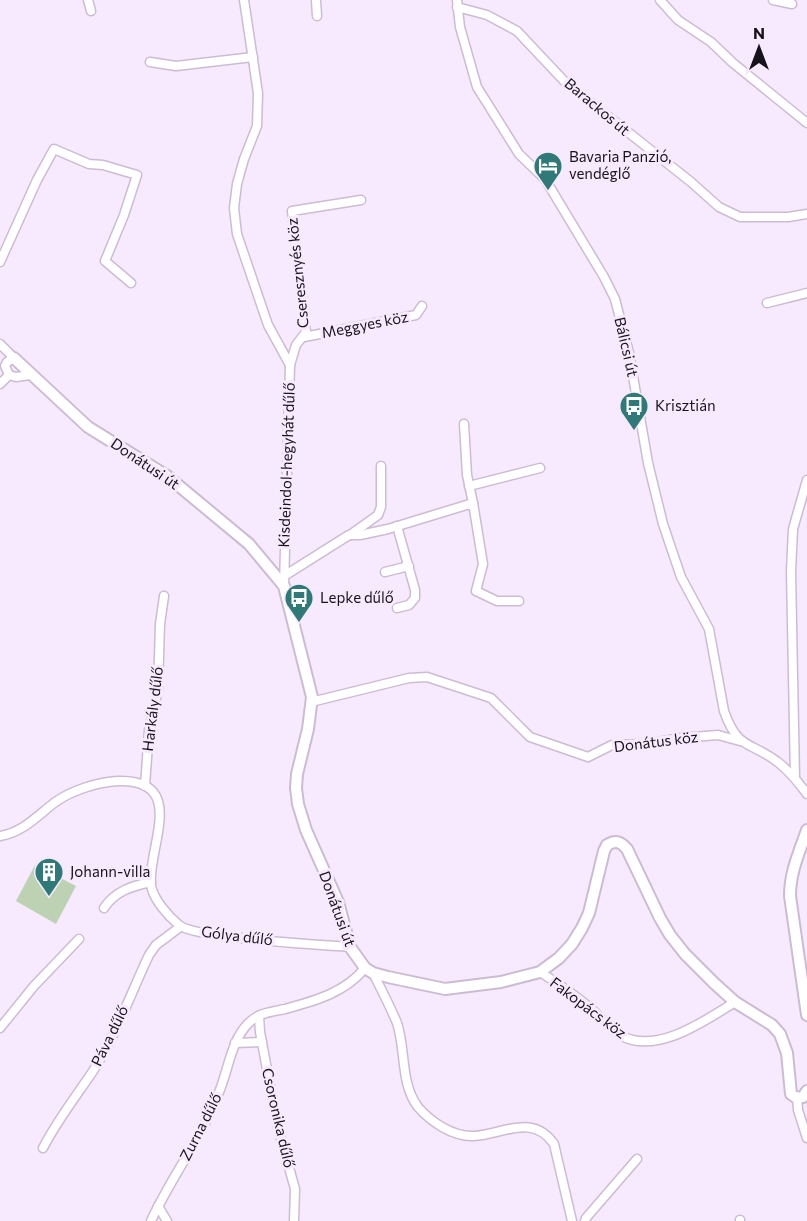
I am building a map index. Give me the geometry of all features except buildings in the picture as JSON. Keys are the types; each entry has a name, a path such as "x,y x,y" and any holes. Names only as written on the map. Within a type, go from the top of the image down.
{"street":[{"path":"88,0 91,11"},
{"name":"Kisdeindol-hegyhát dűlő","path":"244,0 258,93 258,126 244,159 237,184 234,208 237,234 268,325 290,365 284,581"},
{"path":"316,0 317,16"},
{"path":"660,0 678,20 711,42 733,63 807,123"},
{"path":"773,0 792,4"},
{"name":"Barackos út","path":"457,3 487,15 517,31 566,83 719,207 740,217 788,217 807,214"},
{"name":"Bálicsi út","path":"457,3 460,27 477,87 519,154 545,179 615,299 628,353 648,463 663,524 681,577 710,629 724,711 740,741"},
{"path":"150,62 176,66 253,57"},
{"path":"0,262 37,180 54,149 89,164 103,165 136,175 124,215 105,261 131,283"},
{"name":"Cseresznyés köz","path":"290,365 296,345 306,332 292,211 361,200"},
{"path":"767,303 807,293"},
{"name":"Meggyes köz","path":"304,337 416,315 422,306"},
{"name":"Donátusi út","path":"0,344 30,375 88,427 167,476 249,544 284,581 312,697 308,729 297,774 298,804 306,830 338,902 350,947 369,971"},
{"path":"9,375 5,366 14,358"},
{"path":"9,375 16,377 30,375"},
{"path":"0,384 9,375"},
{"path":"464,424 465,460 483,564 476,591 497,601 519,601"},
{"path":"284,581 378,514 381,507 381,466"},
{"path":"469,486 540,468"},
{"path":"795,778 791,571 794,529 807,480"},
{"path":"349,535 360,535 397,526 473,503"},
{"path":"397,526 416,590 415,598 409,605 397,608"},
{"path":"385,572 409,566"},
{"name":"Harkály dűlő","path":"145,786 149,730 158,689 160,624 164,596"},
{"name":"Donátus köz","path":"311,702 409,678 427,677 491,698 530,737 588,757 612,745 648,744 680,738 718,735 740,741"},
{"path":"740,741 777,762 795,778 807,794"},
{"path":"0,836 14,833 56,801 92,786 119,781 145,786 158,801 161,819 151,870 151,882 137,885 114,895 104,908"},
{"path":"807,830 790,879 800,975 807,1016"},
{"path":"259,1016 321,999 369,971 445,989 501,982 540,972 559,958 582,928 589,913 604,851 607,845 616,841 622,843 627,849 670,935 714,983 735,1002 772,1025 780,1034 787,1053 791,1094 802,1095 798,1110 807,1138"},
{"name":"Gólya dűlő","path":"151,882 154,895 180,927 253,939 350,947"},
{"name":"Páva dűlő","path":"43,1148 57,1121 93,1071 149,955 156,945 180,927"},
{"path":"0,1028 79,939"},
{"path":"369,971 397,1024 408,1087 417,1105 429,1118 459,1135 473,1136 517,1127 534,1128 547,1134 554,1144 572,1221"},
{"name":"Fakopács köz","path":"540,972 585,1004 622,1036 635,1041 669,1038 704,1022 735,1002"},
{"name":"Csoronika dűlő","path":"259,1016 278,1128 295,1189 294,1221"},
{"name":"Zurna dűlő","path":"151,1221 205,1122 221,1088 235,1043 244,1028 259,1016"},
{"path":"235,1043 262,1042"},
{"path":"585,1221 637,1159"},
{"path":"158,1206 167,1221"}],"green space":[{"path":"35,865 76,886 56,924 16,901"}],"place":[{"name":"Bavaria Panzió, vendéglő","path":"548,192"},
{"name":"Krisztián","path":"634,432"},
{"name":"Lepke dűlő","path":"299,624"},
{"name":"Johann-villa","path":"49,898"}]}
